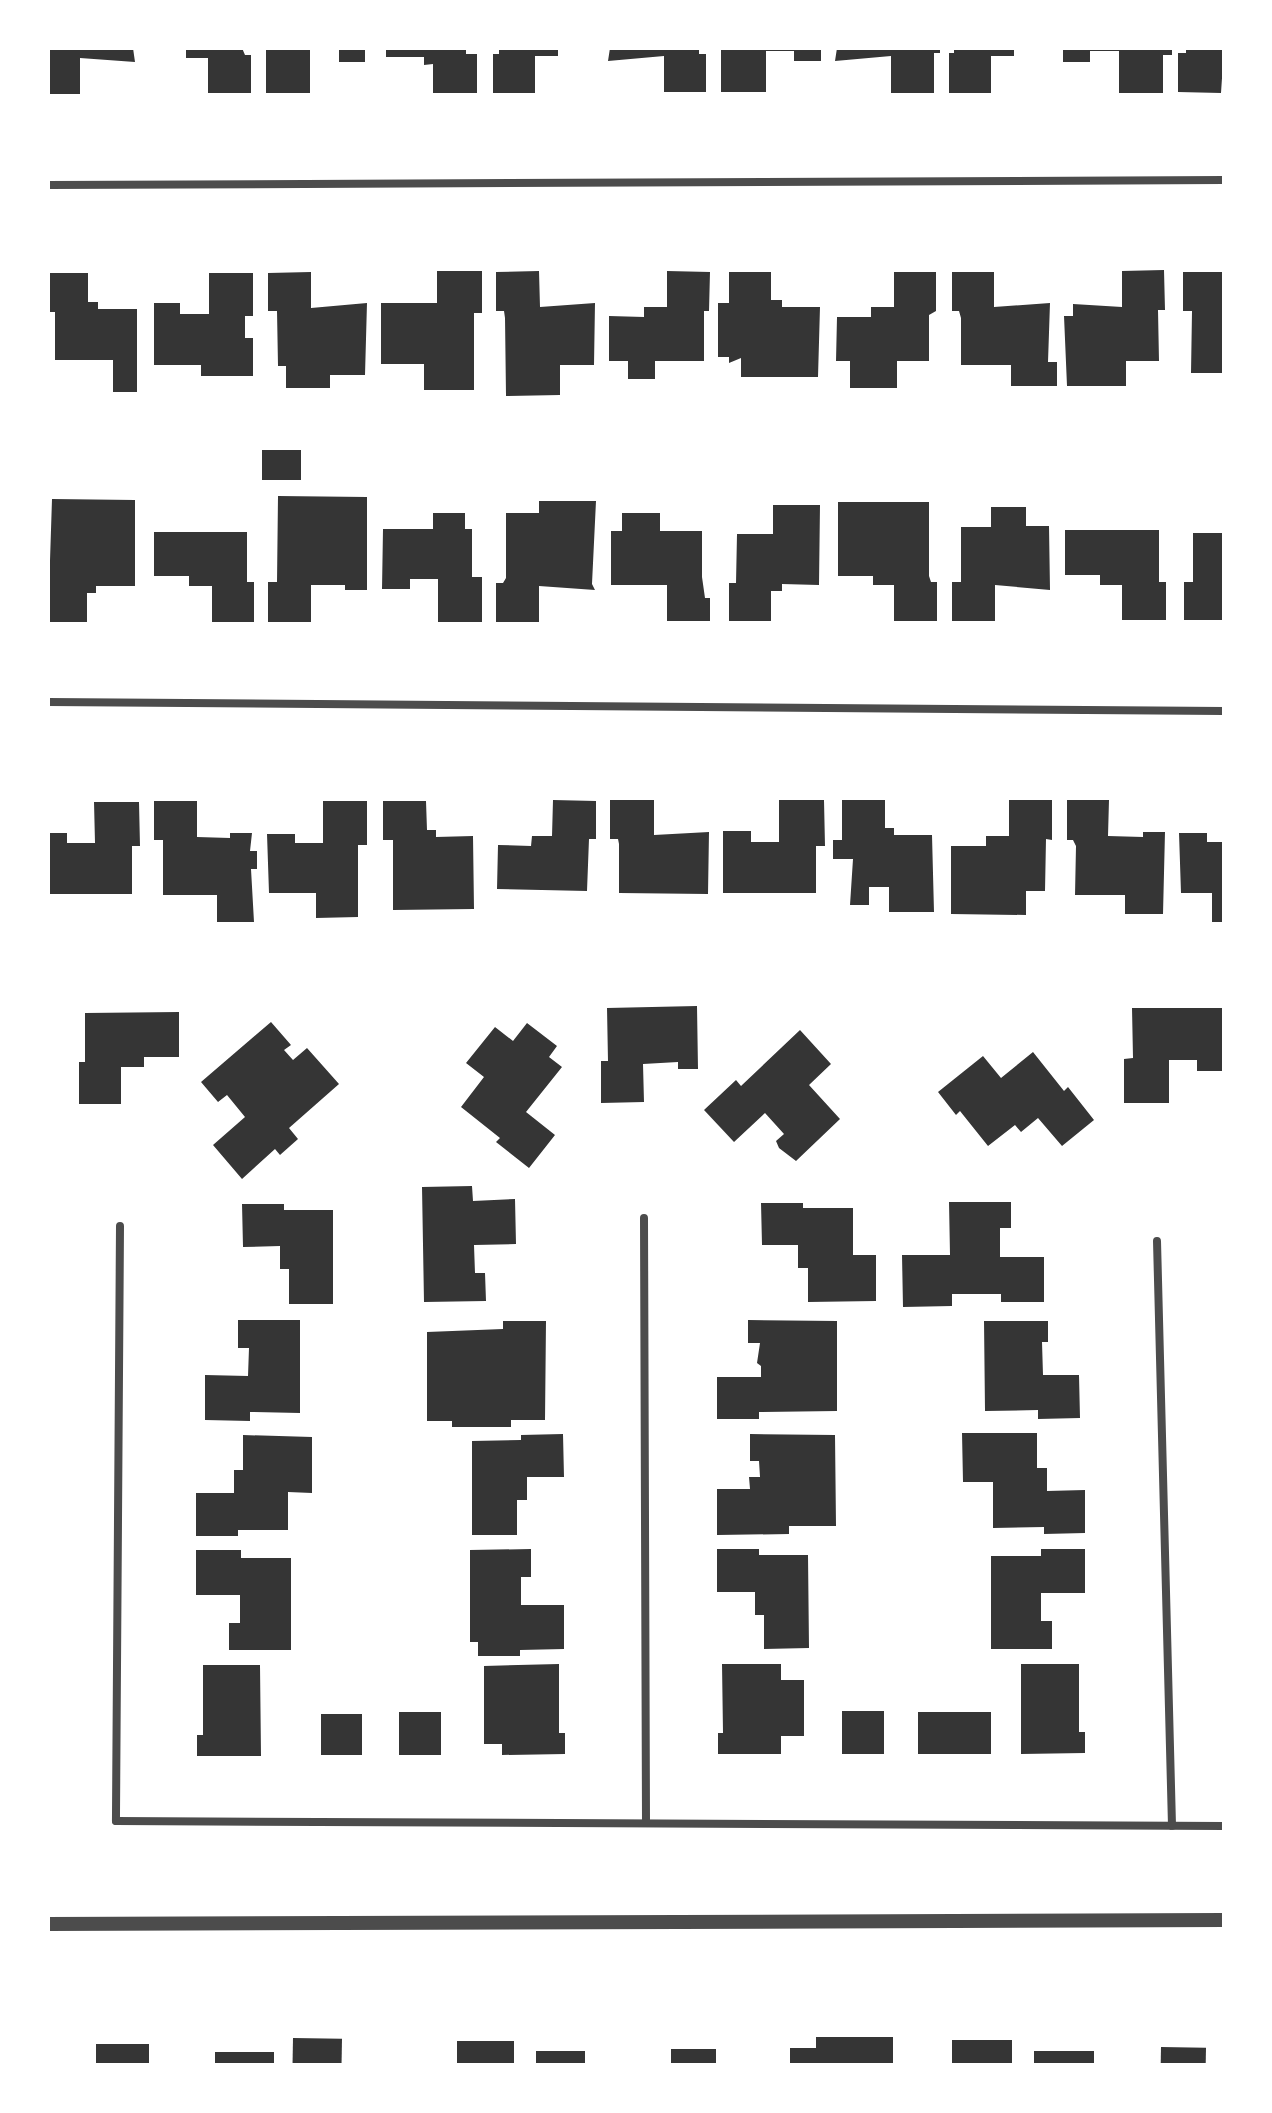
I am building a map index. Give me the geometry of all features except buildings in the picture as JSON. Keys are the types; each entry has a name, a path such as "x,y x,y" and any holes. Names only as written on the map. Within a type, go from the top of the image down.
{"street":[{"path":"48,185 1224,180"},
{"path":"48,702 1224,711"},
{"path":"644,1218 646,1823"},
{"path":"120,1226 116,1821 1224,1826"},
{"path":"1157,1241 1172,1826"},
{"path":"48,1924 1224,1920"}]}
